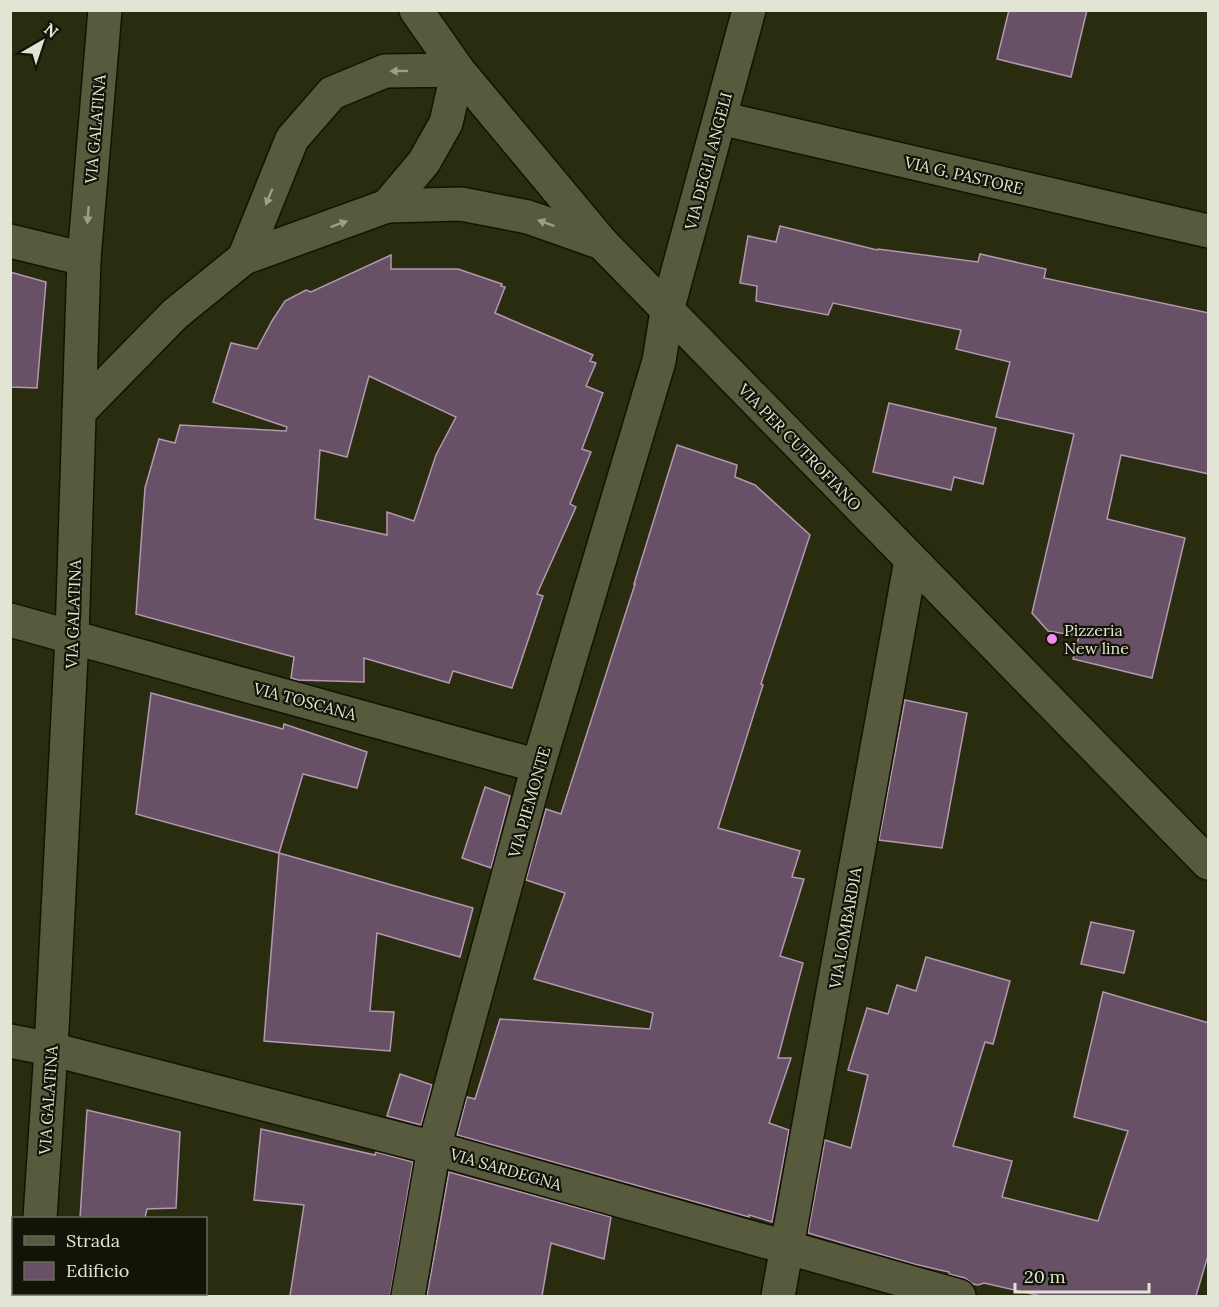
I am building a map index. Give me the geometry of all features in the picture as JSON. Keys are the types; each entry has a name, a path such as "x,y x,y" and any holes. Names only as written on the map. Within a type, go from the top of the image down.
{"street":[{"name":"VIA GALATINA","path":"40,1217 72,637 84,259 105,10"},
{"name":"VIA PER CUTROFIANO","path":"416,10 458,70 602,243 1209,863"},
{"name":"VIA DEGLI ANGELI","path":"667,311 749,10"},
{"path":"244,258 292,139 332,93 385,71 458,70 446,123 424,162 387,206"},
{"name":"VIA G. PASTORE","path":"720,118 1209,231"},
{"path":"79,412 175,314 244,258 387,206 461,204 528,217 602,243"},
{"path":"10,241 84,259"},
{"name":"VIA PIEMONTE","path":"408,1296 434,1148 538,765 659,361 667,311"},
{"name":"VIA LOMBARDIA","path":"778,1296 911,560"},
{"name":"VIA TOSCANA","path":"10,620 538,765"},
{"name":"VIA SARDEGNA","path":"10,1041 51,1049 434,1148 959,1296"}],"building":[{"path":"1009,10 1087,10 1071,77 997,59"},
{"path":"780,226 877,250 978,262 980,254 1046,269 1044,278 1209,313 1209,474 1121,455 1107,519 1185,538 1152,678 1073,659 1079,636 1048,631 1032,613 1074,434 996,417 1010,362 956,349 961,330 833,303 828,315 756,301 757,286 740,283 748,236 776,242"},
{"path":"391,255 391,269 458,269 505,287 495,313 593,355 590,361 596,363 586,386 603,393 582,449 591,452 570,504 576,507 537,594 543,596 512,688 453,671 449,683 364,658 364,682 298,680 291,678 294,657 136,614 145,488 159,439 175,443 180,425 286,431 287,427 213,402 231,343 257,349 285,301 306,290 311,292","holes":["369,376 456,417 436,455 414,521 387,512 387,535 315,519 320,450 347,457"]},
{"path":"10,272 46,282 37,388 10,387"},
{"path":"889,403 996,428 983,484 954,477 951,490 873,472"},
{"path":"677,445 737,465 735,477 755,485 810,535 761,684 763,685 718,828 800,851 792,877 804,879 780,956 803,963 778,1058 791,1058 769,1123 789,1130 772,1222 457,1135 467,1097 475,1099 500,1019 650,1029 653,1013 534,979 565,893 526,880 546,809 561,814"},
{"path":"151,693 283,729 284,724 367,752 357,788 303,774 279,853 136,814"},
{"path":"905,700 967,713 942,848 879,840"},
{"path":"485,787 510,796 491,868 462,858"},
{"path":"279,853 473,908 460,957 377,933 370,1011 394,1012 390,1051 264,1041"},
{"path":"1091,922 1134,931 1124,973 1081,964"},
{"path":"926,957 1010,981 993,1044 985,1042 953,1146 1012,1161 1002,1197 1098,1221 1128,1131 1074,1117 1103,992 1209,1023 1209,1252 1196,1296 1041,1296 984,1283 973,1284 949,1272 808,1233 825,1140 851,1148 868,1075 848,1070 867,1008 888,1014 897,985 916,991"},
{"path":"400,1074 432,1085 421,1125 387,1116"},
{"path":"87,1110 180,1132 176,1208 147,1209 145,1217 80,1217"},
{"path":"261,1129 375,1155 376,1152 413,1162 390,1296 290,1296 304,1205 254,1200"},
{"path":"449,1172 611,1217 604,1259 551,1243 542,1296 427,1296"}],"place":[{"name":"Pizzeria New line","path":"1052,639"}]}
